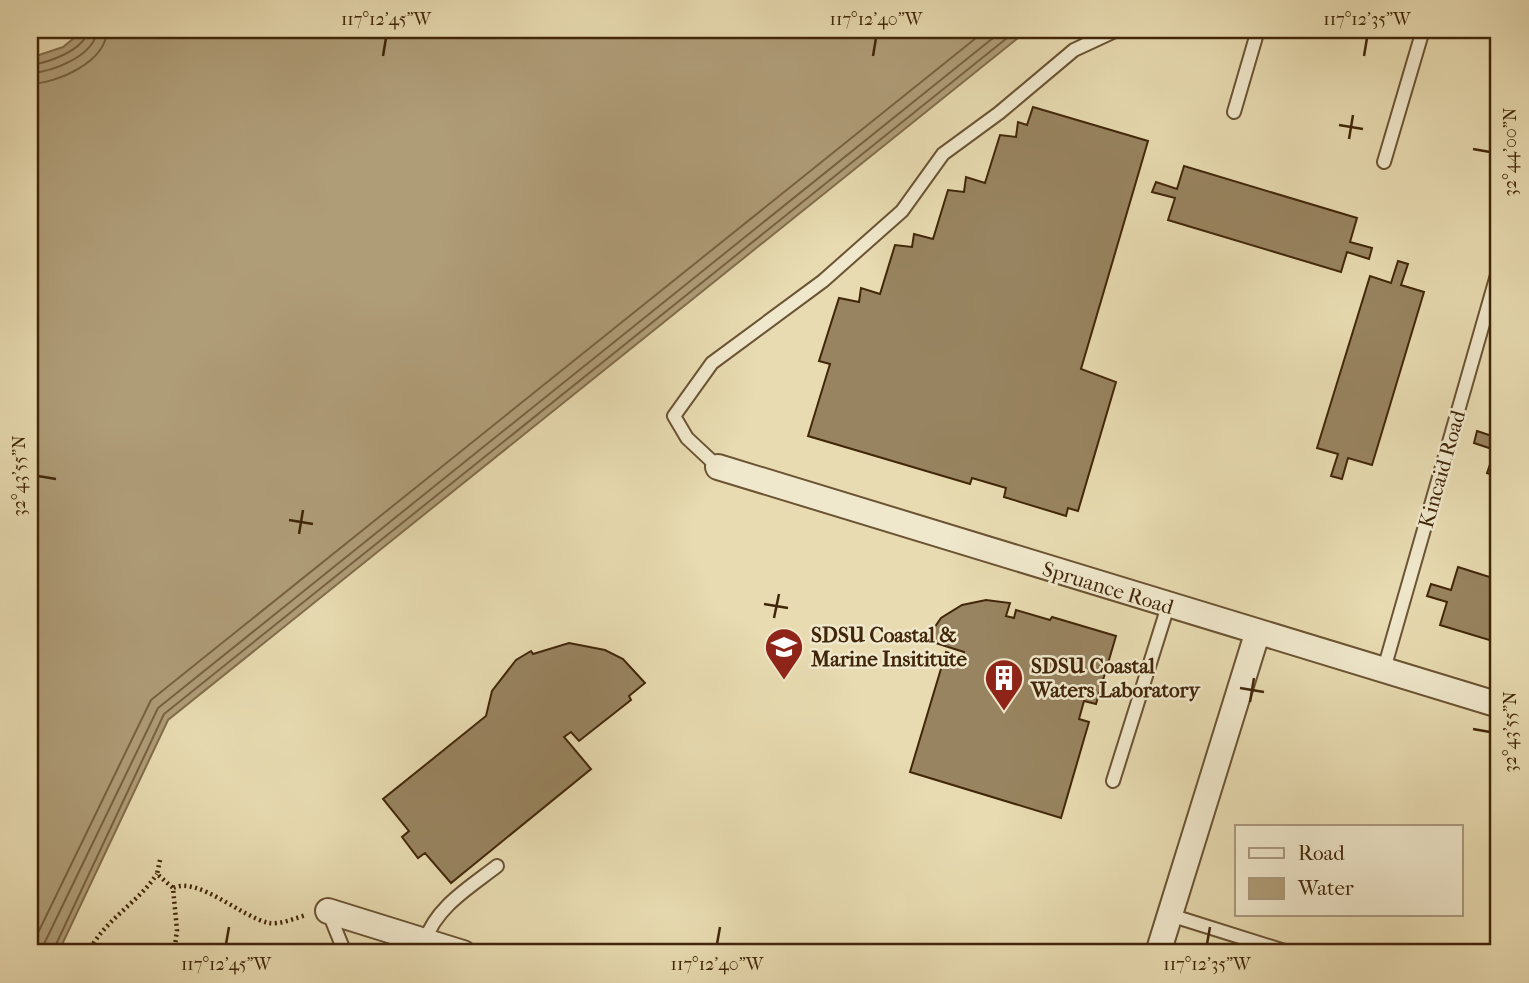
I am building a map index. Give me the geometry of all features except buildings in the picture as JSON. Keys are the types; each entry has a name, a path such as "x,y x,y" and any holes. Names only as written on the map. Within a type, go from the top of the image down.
{"street":[{"name":"Spruance Road","path":"718,467 1257,634 1499,705"},
{"path":"1158,953 1257,634"},
{"path":"328,911 463,953"}],"lane":[{"path":"718,467 687,438 674,416 712,363 823,281 892,219 943,154 999,113 1074,50 1117,30"},
{"path":"1234,112 1258,30"},
{"path":"1384,162 1423,30"},
{"name":"Kincaid Road","path":"1384,670 1499,268"},
{"path":"1113,781 1168,606"},
{"path":"425,941 435,918 444,908 497,866"},
{"path":"328,911 345,953"},
{"path":"1170,915 1292,953"}],"path":[{"path":"88,953 112,918 143,894 157,874 160,860"},
{"path":"157,874 173,888 177,930 174,953"},
{"path":"173,888 180,884 200,888 232,908 271,923 328,911"}],"water":[{"path":"84,30 1028,30 168,720 58,953 30,953 30,58 63,47"}],"place":[{"name":"SDSU Coastal & Marine Insititute","path":"784,681"},
{"name":"SDSU Coastal Waters Laboratory","path":"1004,712"}]}
